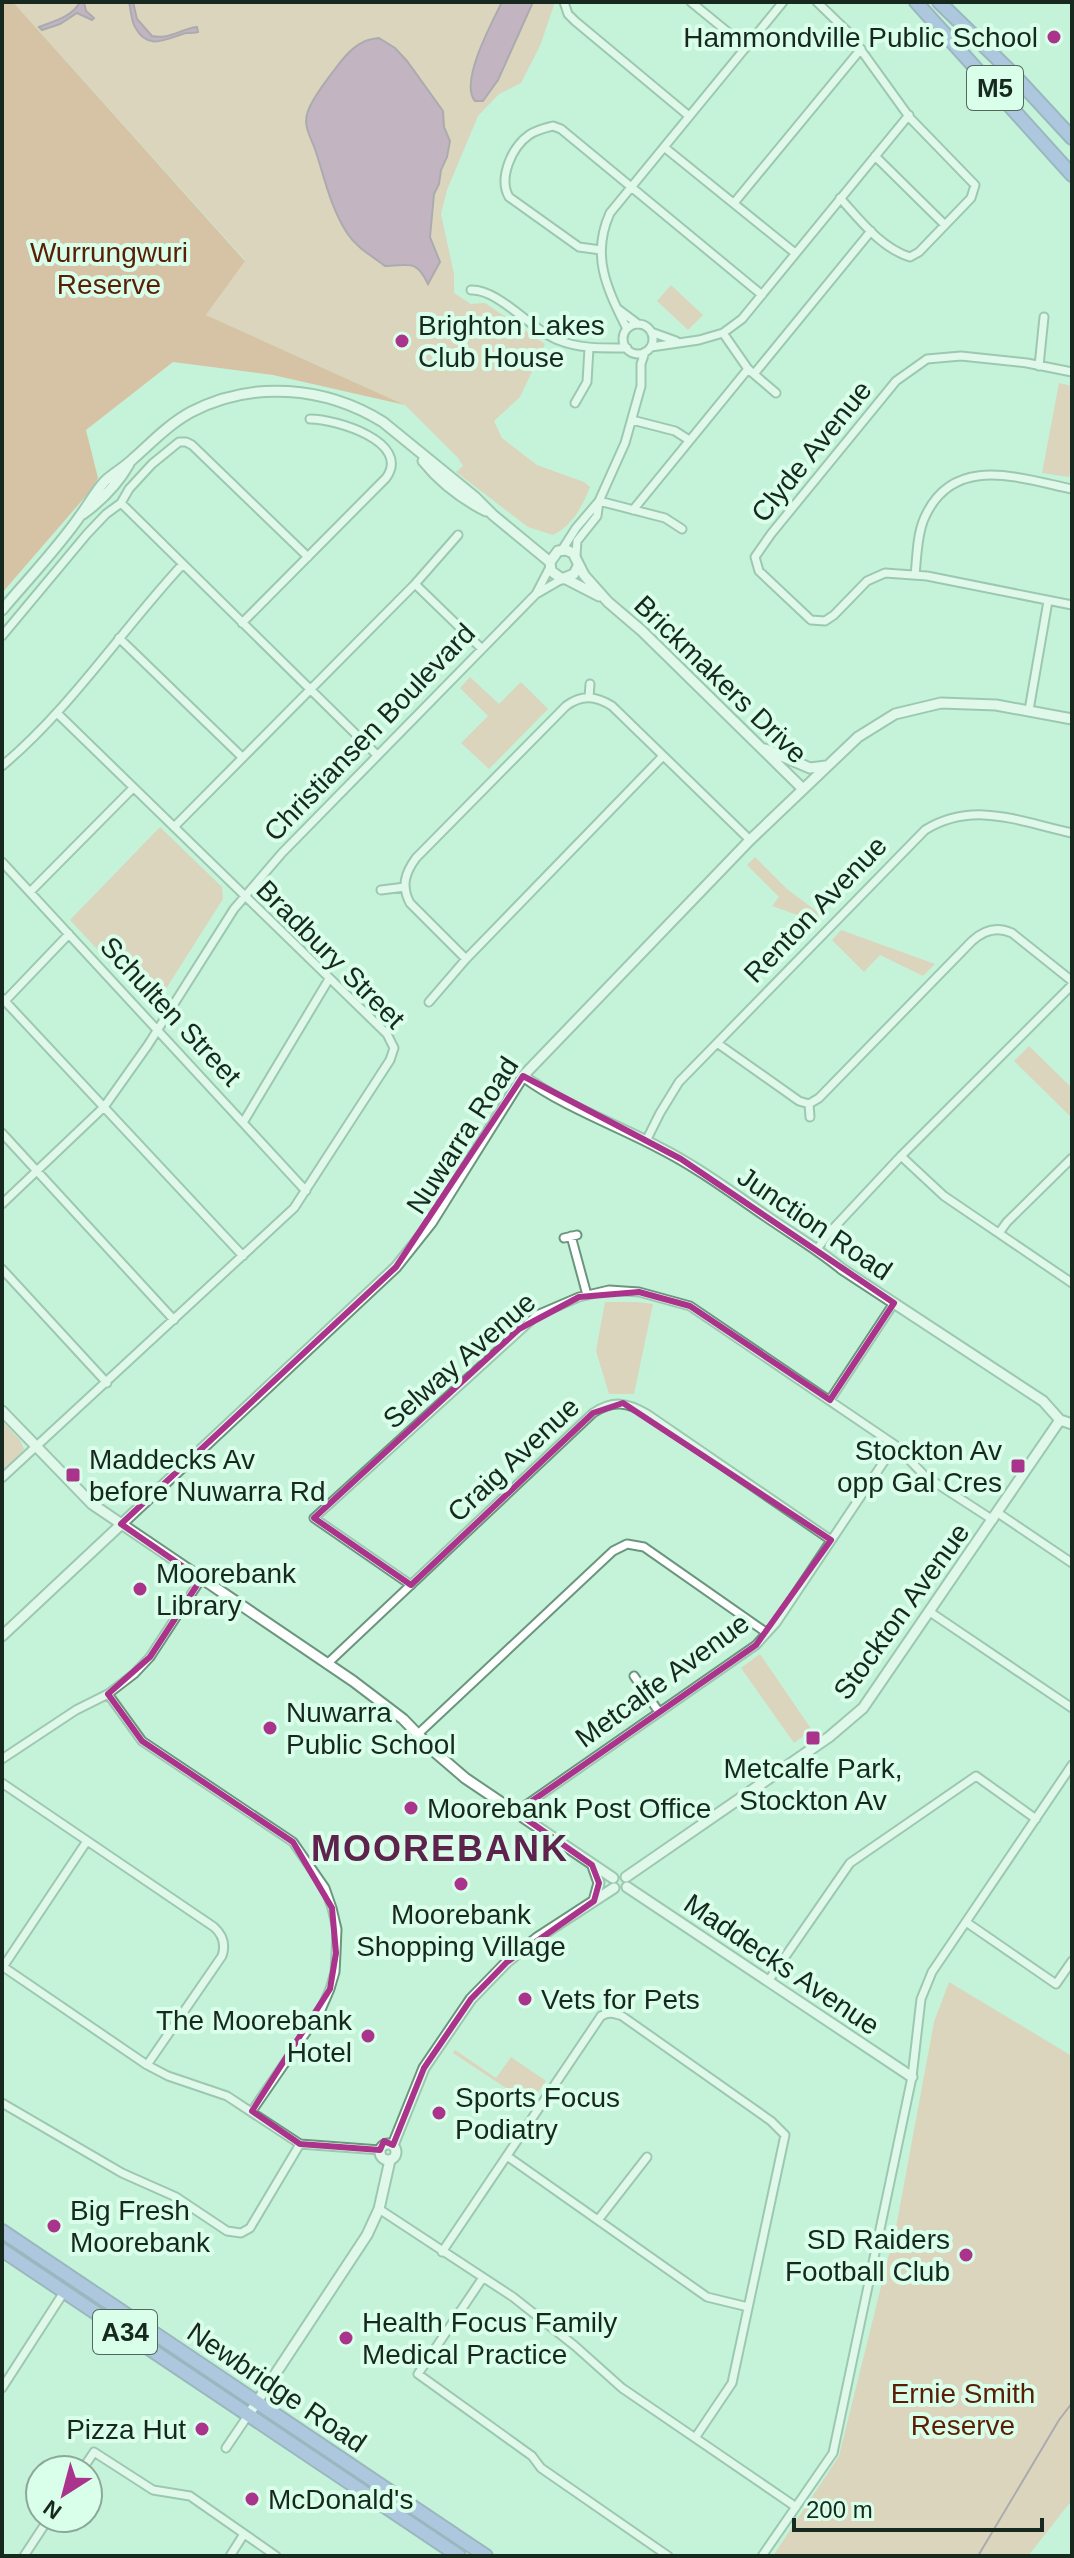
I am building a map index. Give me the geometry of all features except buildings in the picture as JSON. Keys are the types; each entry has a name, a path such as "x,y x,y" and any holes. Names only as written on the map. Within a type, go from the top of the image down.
{"highway":[{"name":"M5","path":"916,2 1072,175"},
{"name":"M5","path":"939,2 1012,73 1072,138"},
{"name":"Newbridge Road","path":"2,2231 486,2556"},
{"name":"Newbridge Road","path":"2,2250 459,2556"}],"street":[{"path":"564,2 568,14 575,21 689,116"},
{"path":"691,2 746,47"},
{"path":"641,364 624,340 626,331 604,276 601,250 604,228 610,213 631,186 783,2"},
{"path":"817,2 848,32 909,115 975,185 971,198 919,252 910,257 898,254 840,198"},
{"path":"734,203 861,49"},
{"path":"471,290 487,293 556,340 589,348 648,350 723,333 742,319 909,115"},
{"path":"601,250 579,247 509,197 504,187 504,176 517,149 528,136 553,126 561,129 762,295"},
{"path":"664,147 795,253"},
{"path":"875,156 945,225"},
{"path":"633,510 689,440 871,231"},
{"path":"550,564 599,501 617,465 641,386 641,364 653,340 651,332 617,308"},
{"path":"1039,366 1044,317"},
{"path":"600,348 638,324"},
{"path":"651,332 682,343"},
{"path":"723,333 751,372 776,393"},
{"path":"575,403 587,382 589,348"},
{"name":"Clyde Avenue","path":"1072,372 961,356 927,359 896,381 755,557 759,571 811,620 825,621 867,581 885,573 915,575 1072,605"},
{"path":"2,610 80,516 115,486 132,460 157,436 191,412 229,398 269,391 310,393 357,407 383,422 475,497 528,542 550,564 554,575 564,579 574,574 577,541 597,516 599,501"},
{"path":"242,623 386,478 392,468 393,461 384,447 348,426 310,419"},
{"path":"632,420 675,431 689,440"},
{"path":"2,636 87,534 121,503 129,489 163,453 179,442 192,445 308,557"},
{"path":"915,575 924,519 940,495 958,480 1001,474 1072,489"},
{"path":"599,501 665,518 682,529"},
{"path":"121,503 377,755"},
{"path":"174,827 311,691 458,535"},
{"path":"528,542 570,551 577,561"},
{"name":"Brickmakers Drive","path":"577,561 608,602 642,631 803,789"},
{"name":"Christiansen Boulevard","path":"536,594 550,564"},
{"path":"2,766 57,713 182,565"},
{"name":"Brickmakers Drive","path":"564,579 608,602"},
{"name":"Christiansen Boulevard","path":"2,1204 104,1107 243,896 536,594 564,579"},
{"path":"415,584 482,649"},
{"path":"1029,710 1048,601"},
{"path":"119,638 242,757"},
{"path":"589,697 590,684"},
{"path":"466,959 414,908 405,887 407,873 416,858 573,701 589,697 612,706 750,840"},
{"name":"Nuwarra Road","path":"2,1636 396,1267 431,1223 523,1076 841,750 874,725 895,714 941,703 963,702 1029,710 1072,719"},
{"name":"Bradbury Street","path":"2,1478 294,1208 390,1060 394,1048 387,1034 57,713"},
{"path":"759,746 810,768 826,766"},
{"path":"429,1002 466,959 663,756"},
{"path":"30,892 133,788"},
{"name":"Renton Avenue","path":"646,1141 679,1082 909,844 933,825 952,817 977,813 1072,833"},
{"name":"Schulten Street","path":"2,862 306,1191"},
{"path":"381,890 405,887"},
{"path":"717,1043 799,1101 809,1104 819,1098 972,941 985,932 1001,929 1012,933 1072,983 901,1156 817,1249"},
{"path":"69,934 3,1001 243,1256"},
{"path":"244,1121 329,979"},
{"name":"Junction Road","path":"523,1076 580,1111 605,1120 681,1159 1043,1401 1060,1420 1072,1424"},
{"path":"809,1104 810,1117"},
{"path":"2,1133 174,1320"},
{"path":"901,1156 944,1196 1072,1283"},
{"path":"999,1233 1072,1158"},
{"path":"571,1237 587,1295"},
{"path":"2,1269 107,1383"},
{"name":"Selway Avenue","path":"411,1585 314,1518 519,1329 551,1307 609,1290 639,1292 690,1306 895,1445 925,1476 1072,1563"},
{"path":"830,1400 894,1303"},
{"name":"Craig Avenue","path":"327,1664 593,1413 615,1403 633,1406 647,1414 831,1540"},
{"path":"2,1411 83,1496 385,1705 451,1767 614,1883"},
{"name":"Stockton Avenue","path":"626,1882 850,1721 874,1695 1060,1420"},
{"name":"Metcalfe Avenue","path":"516,1812 754,1646 767,1633 895,1445"},
{"path":"418,1734 607,1556 627,1544 644,1547 767,1633"},
{"path":"2,1759 76,1710 108,1694 150,1657 201,1579"},
{"path":"930,1612 1072,1708"},
{"path":"634,1676 659,1712"},
{"path":"108,1694 142,1741 293,1842 325,1888 332,1908 337,1929 335,1972 330,1989 320,2012 252,2111"},
{"path":"762,2556 833,2453 912,2077 918,2011 925,1986 1072,1765"},
{"path":"769,1980 850,1863 976,1776 1036,1819"},
{"path":"2,1783 214,1927 223,1938 222,1956 147,2065"},
{"path":"87,1841 3,1967 147,2065 168,2076 222,2093 300,2144 380,2150"},
{"path":"592,1865 599,1883 594,1901"},
{"path":"393,2145 424,2068 471,1999 517,1954 594,1901 619,1875 626,1882"},
{"name":"Maddecks Avenue","path":"626,1882 912,2077"},
{"path":"966,1922 1056,1984 1072,1961"},
{"path":"442,2252 601,2016 613,2012 622,2016 771,2121 785,2135 732,2383 695,2438"},
{"path":"2,2103 122,2173 176,2197 239,2237 250,2228 300,2144"},
{"path":"380,2150 385,2144 393,2145"},
{"path":"380,2150 382,2158 390,2160 395,2158 397,2152 393,2145"},
{"path":"507,2156 707,2297 748,2307"},
{"path":"598,2220 647,2157"},
{"path":"226,2448 348,2266 379,2209 390,2160"},
{"path":"379,2209 513,2297 622,2388 796,2507"},
{"path":"482,2279 418,2374 532,2456 541,2468 668,2556"},
{"path":"2,2388 64,2292"},
{"path":"104,2458 153,2490 190,2496 276,2556"},
{"path":"24,2556 38,2534"},
{"path":"230,2556 244,2534"}],"highlighted area":[{"path":"523,1076 681,1159 894,1303 830,1400 690,1306 639,1292 579,1297 519,1329 314,1518 411,1585 593,1413 623,1403 831,1540 756,1645 516,1812 592,1865 599,1883 594,1901 507,1962 471,1999 424,2068 393,2145 384,2141 380,2150 300,2144 252,2111 330,1989 336,1953 332,1908 293,1842 142,1741 108,1694 150,1657 201,1579 121,1524 396,1267"}],"green space":[{"name":"Wurrungwuri Reserve","path":"2,2 13,2 245,261 206,315 405,405 273,375 173,362 86,430 98,478 92,489 2,593"},
{"path":"13,2 555,2 540,46 521,83 499,94 478,116 447,190 441,214 454,274 454,293 471,304 485,303 545,344 520,397 494,421 502,438 537,465 590,487 571,521 553,535 528,527 456,472 463,466 458,458 405,405 206,315 245,260"},
{"path":"671,285 703,315 688,330 657,301"},
{"path":"1059,383 1072,386 1072,463 1069,477 1042,473"},
{"path":"470,677 499,704 521,682 548,709 489,769 461,743 488,716 460,688"},
{"path":"160,827 222,887 223,899 157,1003 148,1004 70,920"},
{"path":"755,857 787,889 823,916 817,922 772,906 779,897 747,865"},
{"path":"841,930 935,964 923,976 880,955 864,972 832,940"},
{"path":"1029,1046 1072,1088 1072,1118 1014,1061"},
{"path":"605,1302 653,1304 634,1394 609,1394 596,1351"},
{"path":"2,1421 20,1440 24,1449 18,1459 2,1472"},
{"path":"760,1654 812,1730 794,1743 741,1668"},
{"name":"Ernie Smith Reserve","path":"949,1982 1072,2056 1072,2500 1028,2556 773,2556 839,2456 897,2222 934,2022"},
{"path":"455,2050 496,2078 511,2057 546,2081 530,2104 453,2053"}],"shaded area":[{"path":"80,2 84,2 86,11 94,18 92,20 77,13 60,24 42,30 39,27 67,15"},
{"path":"129,2 133,2 137,19 152,36 164,37 197,27 198,32 159,41 146,39 134,24"},
{"path":"502,2 533,2 498,80 483,101 475,101 471,92 474,67"},
{"path":"379,38 395,48 407,61 443,111 444,127 450,141 434,194 430,237 440,262 428,284 415,267 385,266 351,238 333,204 307,127 306,117 310,106 340,63 359,44"}],"waterway":[{"path":"978,2556 1072,2403"}],"place":[{"name":"Hammondville Public School","path":"1054,37"},
{"name":"Brighton Lakes Club House","path":"402,341"},
{"name":"Stockton Av opp Gal Cres","path":"1018,1466"},
{"name":"Maddecks Av before Nuwarra Rd","path":"73,1475"},
{"name":"Moorebank Library","path":"140,1589"},
{"name":"Nuwarra Public School","path":"270,1728"},
{"name":"Metcalfe Park, Stockton Av","path":"813,1738"},
{"name":"Moorebank Post Office","path":"411,1808"},
{"name":"Moorebank Shopping Village","path":"461,1884"},
{"name":"Vets for Pets","path":"525,1999"},
{"name":"The Moorebank Hotel","path":"368,2036"},
{"name":"Sports Focus Podiatry","path":"439,2113"},
{"name":"Big Fresh Moorebank","path":"54,2226"},
{"name":"SD Raiders Football Club","path":"966,2255"},
{"name":"Health Focus Family Medical Practice","path":"346,2338"},
{"name":"Pizza Hut","path":"202,2429"},
{"name":"McDonald's","path":"252,2499"}],"district":[{"name":"MOOREBANK","path":"440,1848"}]}
